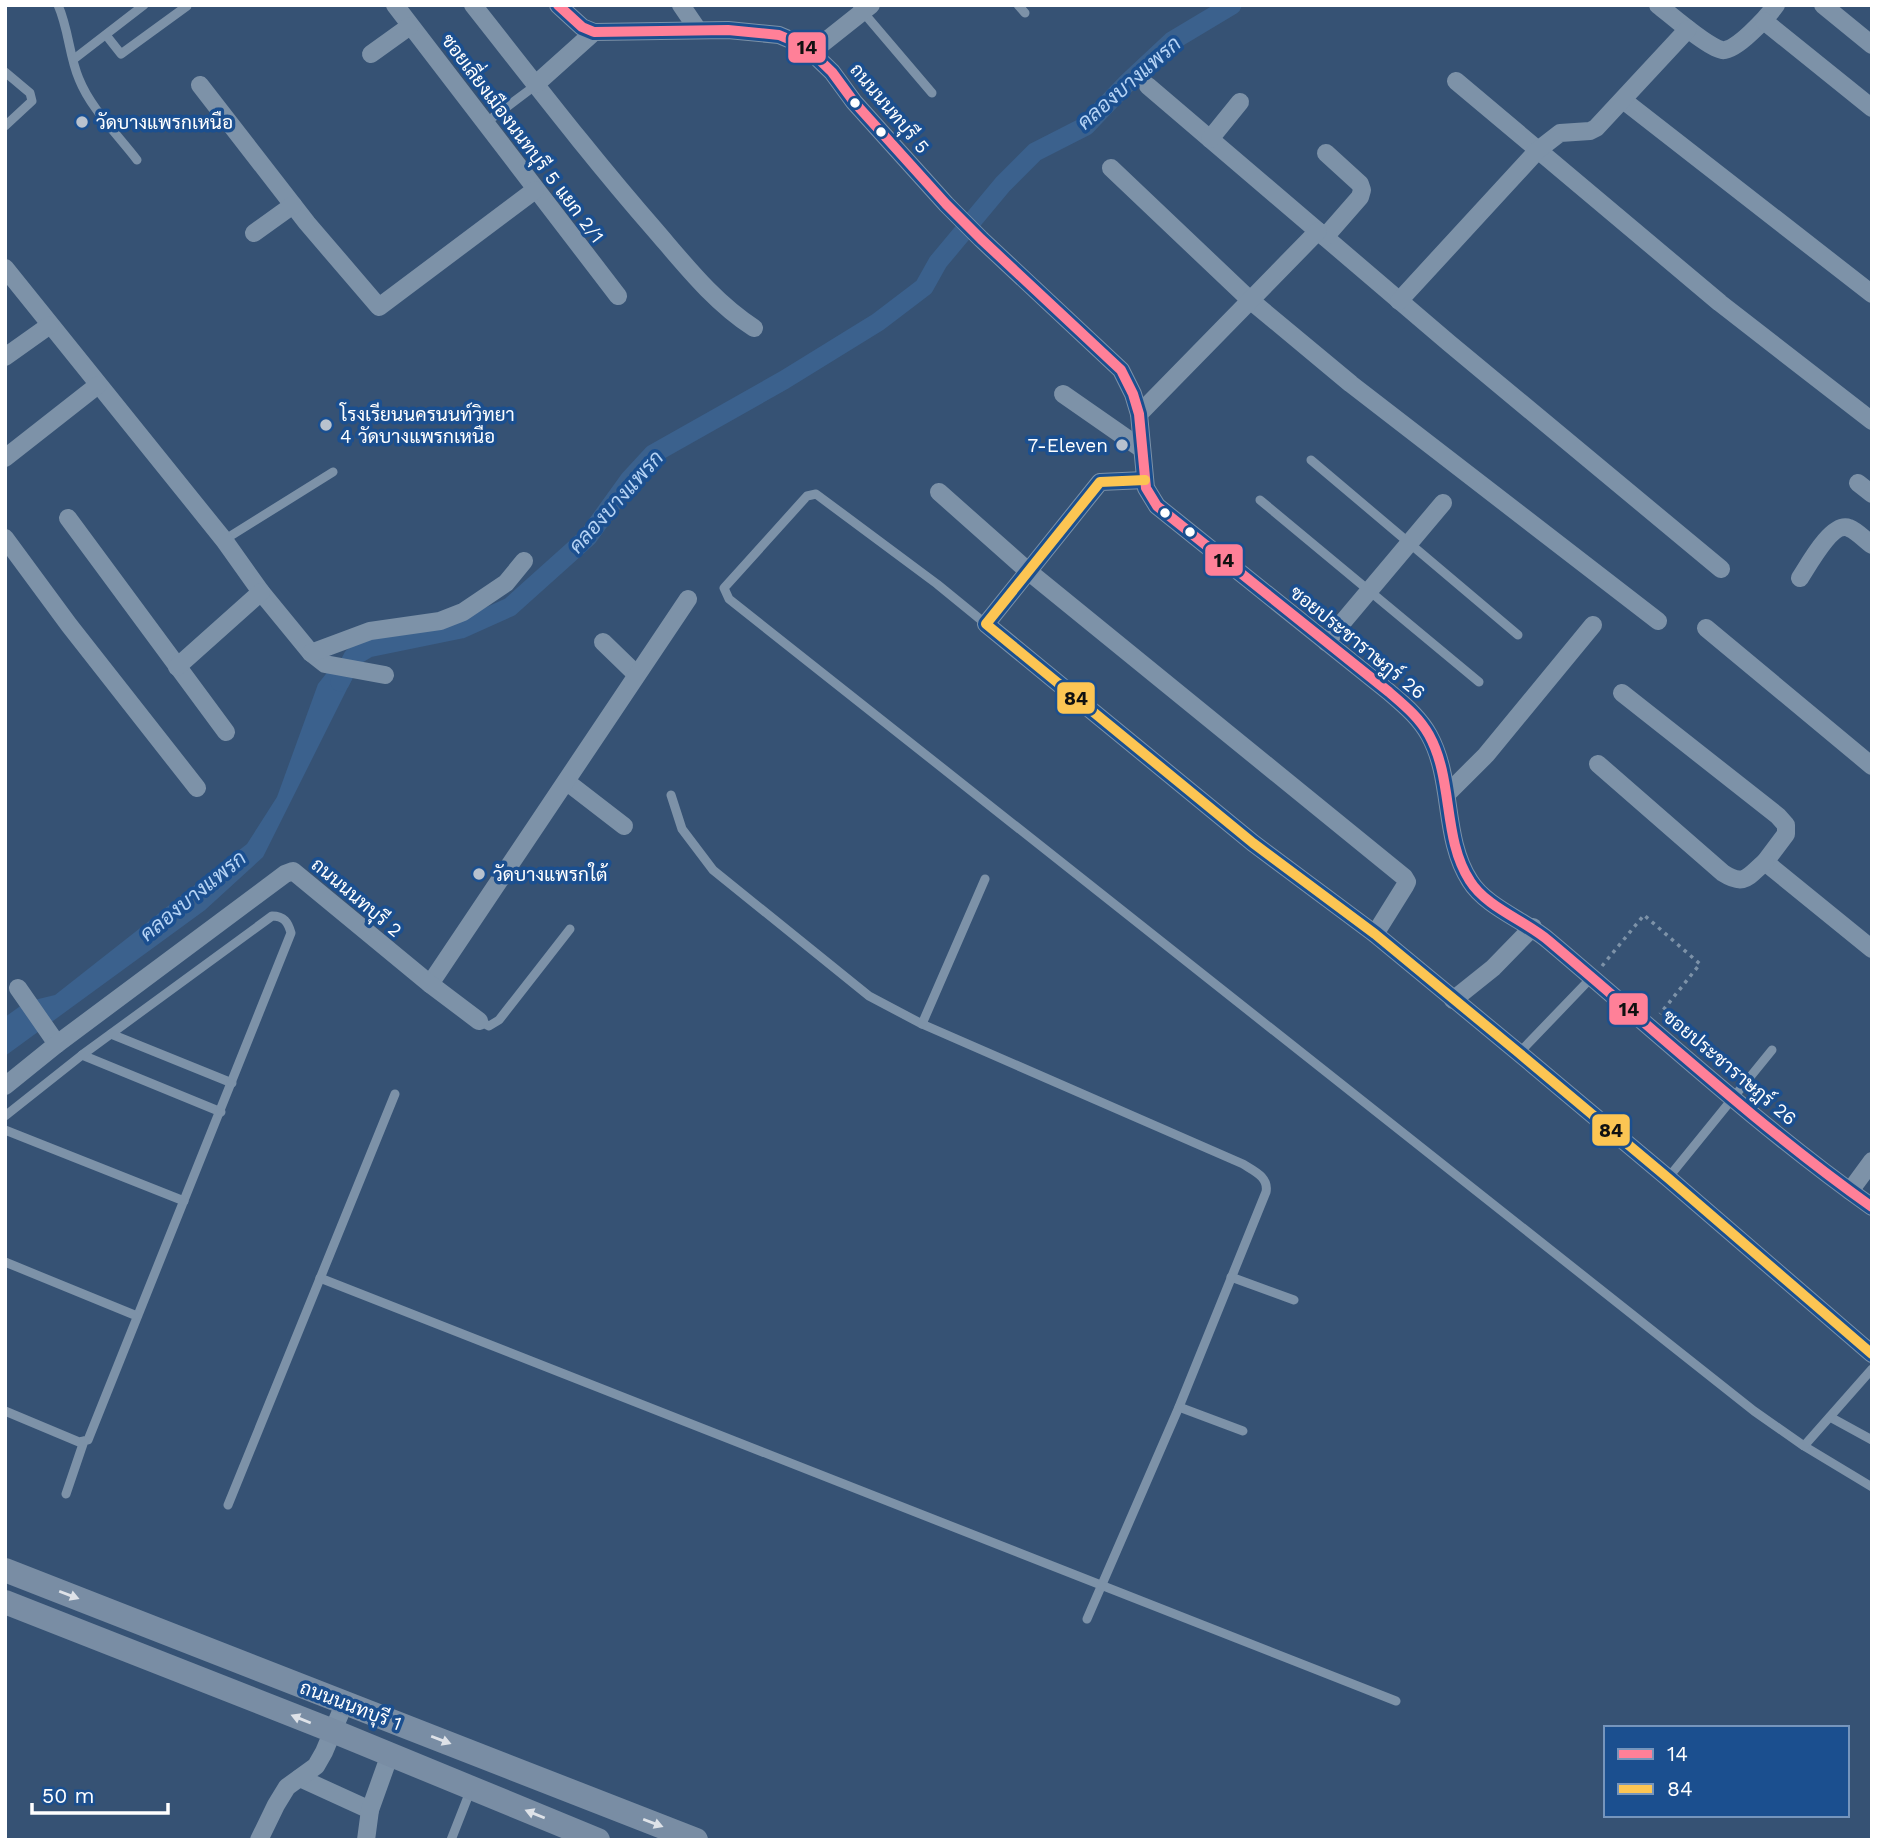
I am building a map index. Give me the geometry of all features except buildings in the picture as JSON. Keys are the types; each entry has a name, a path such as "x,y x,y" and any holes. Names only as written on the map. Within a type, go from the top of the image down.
{"main road":[{"name":"ถนนนนทบุรี 1","path":"5,1570 696,1840"},
{"name":"ถนนนนทบุรี 1","path":"5,1602 333,1731 598,1840"}],"street":[{"name":"ซอยเลี่ยงเมืองนนทบุรี 5 แยก 2/1","path":"395,5 618,296"},
{"path":"473,5 604,171 712,296 754,328"},
{"path":"536,84 594,32 582,27 558,5"},
{"path":"681,5 698,30"},
{"path":"1658,5 1721,50 1728,50 1764,22 1776,5"},
{"path":"1824,5 1872,45"},
{"path":"813,51 863,8"},
{"path":"1764,22 1872,108"},
{"path":"371,54 410,26"},
{"path":"1399,300 1538,150 1560,133 1590,131 1596,128 1688,29"},
{"name":"ถนนนนทบุรี 5","path":"594,32 728,30 779,35 805,46 813,51 862,112 981,239"},
{"path":"1456,81 1720,303 1872,421"},
{"path":"200,85 293,205 379,307 535,190"},
{"path":"1148,86 1721,569"},
{"path":"1623,100 1872,294"},
{"path":"1210,139 1240,102"},
{"path":"1139,414 1250,300 1360,197 1360,184 1326,153"},
{"path":"1111,168 1250,300 1351,384 1658,621"},
{"path":"254,233 293,205"},
{"name":"ซอยประชาราษฎร์ 26","path":"981,239 1121,370 1139,414 1146,488 1157,506 1418,718 1438,758 1457,856 1470,883 1485,898 1533,927 1733,1099 1872,1207"},
{"path":"5,268 42,330 98,385 223,540 261,592 318,659 362,672 385,675"},
{"path":"5,357 42,330"},
{"path":"5,458 98,385"},
{"path":"1063,394 1142,449"},
{"path":"1145,480 1100,482 986,624 1253,843 1375,934 1668,1178 1872,1354"},
{"path":"939,492 1028,571 1405,877 1405,886 1375,934"},
{"path":"1326,642 1443,503"},
{"path":"68,518 226,732"},
{"path":"1800,578 1833,531 1842,527 1849,528 1872,545"},
{"path":"5,538 69,625 197,788"},
{"path":"318,659 370,631 428,624 463,612 506,583 524,561"},
{"path":"177,667 261,592"},
{"path":"430,985 688,599"},
{"path":"1447,794 1486,755 1592,625"},
{"path":"1706,628 1872,765"},
{"path":"603,642 636,674"},
{"path":"1598,764 1735,881 1744,880 1765,862 1786,834 1786,825 1622,693"},
{"path":"567,782 624,826"},
{"path":"1765,862 1872,948"},
{"name":"ถนนนนทบุรี 2","path":"5,1086 54,1039 285,874 293,871 430,985 479,1021"},
{"path":"1453,1000 1493,968 1533,927"},
{"path":"21,992 54,1039"},
{"path":"1850,1191 1872,1161"},
{"path":"259,1840 275,1805 287,1787 316,1766 345,1702"},
{"path":"366,1840 370,1810 390,1754"},
{"path":"300,1778 370,1810"}],"lane":[{"path":"58,5 79,79 137,160"},
{"path":"74,60 144,5"},
{"path":"106,35 121,54 187,6"},
{"path":"863,8 932,93"},
{"path":"5,72 30,93 32,101 5,126"},
{"path":"484,124 536,84"},
{"path":"1311,460 1518,635"},
{"path":"223,540 333,472"},
{"path":"986,624 937,583 816,494 807,496 724,588 729,599 1754,1411 1804,1446 1872,1487"},
{"path":"1260,500 1479,682"},
{"path":"671,795 682,829 713,870 869,996 922,1024 1243,1164 1261,1176 1267,1186 1179,1407 1087,1619"},
{"path":"922,1024 985,879"},
{"path":"5,1116 82,1055 272,916 280,916 289,923 291,933 88,1440 79,1442 5,1411"},
{"path":"479,1021 489,1026 499,1020 570,929"},
{"path":"1519,1053 1592,977"},
{"path":"111,1034 232,1083"},
{"path":"1668,1178 1772,1050"},
{"path":"82,1055 221,1112"},
{"path":"228,1505 395,1094"},
{"path":"5,1130 184,1201"},
{"path":"5,1262 137,1316"},
{"path":"1231,1277 1294,1300"},
{"path":"320,1278 1396,1701"},
{"path":"1804,1446 1872,1369"},
{"path":"1179,1407 1243,1431"},
{"path":"1830,1417 1872,1440"},
{"path":"66,1494 84,1441"},
{"path":"452,1840 472,1788"}],"path":[{"path":"1592,977 1644,915 1700,964 1650,1026"}],"water":[{"path":"329,670 353,677 263,857 205,910 5,1056 5,1017 26,1002 55,995 247,844 277,797 318,684"}],"waterway":[{"name":"คลองบางแพรก","path":"340,682 353,657 368,648 461,629 510,607 588,537 629,480 653,454 784,380 878,322 924,287 938,262 1003,184 1035,152 1086,126 1172,41 1232,5"}],"transit line":[{"name":"14","path":"558,5 582,27 594,32 728,30 779,35 805,46 832,72 854,102 946,204 1121,370 1139,414 1146,488 1157,506 1389,692 1421,723 1437,752 1451,828 1461,864 1477,890 1486,899 1549,941 1788,1144 1872,1207"},
{"name":"84","path":"1145,480 1100,482 986,624 1253,843 1375,934 1668,1178 1872,1354"}],"place":[{"name":"วัดบางแพรกเหนือ","path":"82,122"},
{"name":"โรงเรียนนครนนท์วิทยา 4 วัดบางแพรกเหนือ","path":"326,425"},
{"name":"7-Eleven","path":"1122,445"},
{"name":"วัดบางแพรกใต้","path":"479,874"}]}
